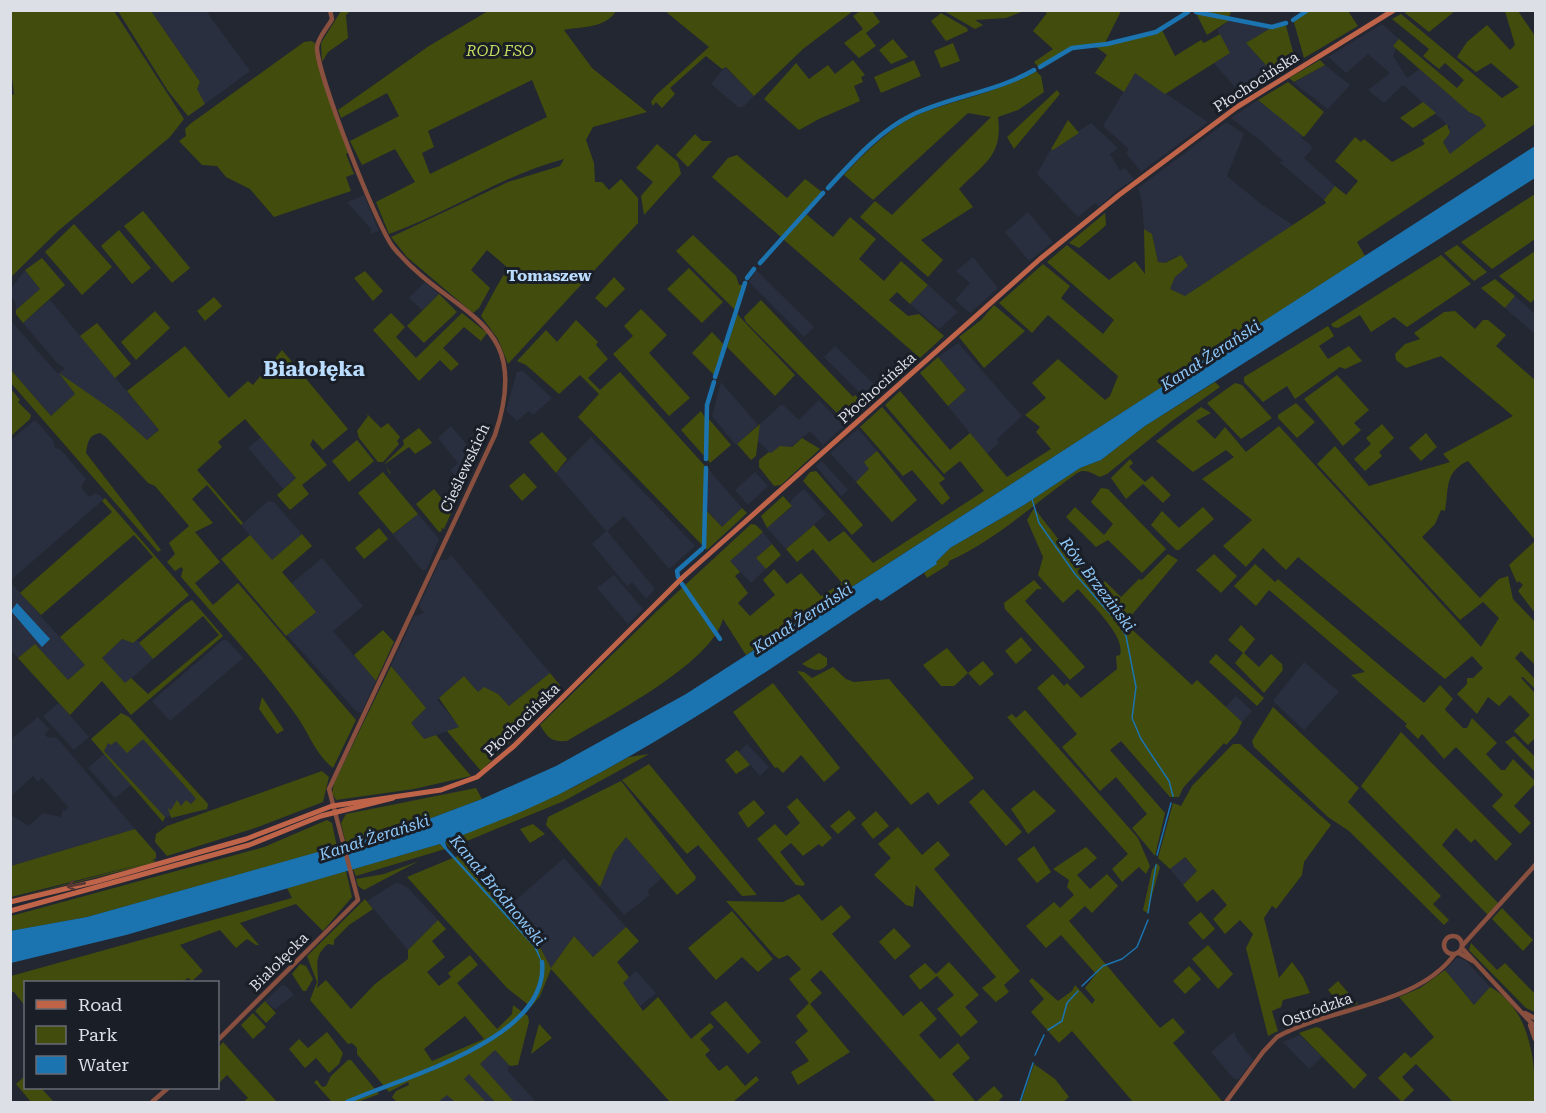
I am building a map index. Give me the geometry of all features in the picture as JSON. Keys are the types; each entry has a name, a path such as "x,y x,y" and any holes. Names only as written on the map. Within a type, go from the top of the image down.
{"main road":[{"name":"Płochocińska","path":"10,911 249,845 334,813 397,796 464,783 490,768 682,578 992,301 1119,195 1237,107 1394,10"},
{"name":"Płochocińska","path":"10,902 98,881 246,839 332,806 397,796"}],"street":[{"name":"Cieślewskich","path":"330,10 332,19 317,46 324,80 385,234 402,256 492,332 506,376 504,403 495,435 332,781 329,796 358,900"},
{"name":"Ostródzka","path":"1226,1102 1277,1037 1399,993 1439,968 1459,950 1536,864"},
{"name":"Białołęcka","path":"219,1039 358,900"},
{"name":"Ostródzka","path":"1460,939 1473,934"},
{"path":"1453,936 1460,939 1459,950 1447,953 1444,947 1445,940 1453,936"},
{"path":"1459,950 1475,962 1536,1028"},
{"name":"Ostródzka","path":"1439,968 1447,953"},
{"path":"1521,1011 1536,1019"},
{"path":"1529,1022 1536,1045"},
{"path":"152,1102 167,1089"}],"shaded area":[{"path":"151,11 206,11 250,71 205,104 196,89 200,82"},
{"path":"1230,20 1273,28 1246,43 1275,75 1242,95 1213,62 1230,53 1217,30"},
{"path":"1382,24 1399,39 1393,46 1396,49 1393,56 1407,78 1420,69 1469,112 1480,117 1486,127 1450,155 1443,141 1450,127 1403,85 1384,103 1368,90 1390,73 1368,54 1346,73 1328,57"},
{"path":"1325,65 1350,85 1328,109 1294,83"},
{"path":"725,67 754,96 743,107 738,107 711,84"},
{"path":"1135,73 1208,122 1141,172 1126,153 1129,149 1103,126"},
{"path":"1258,100 1303,135 1301,138 1311,145 1312,149 1304,158 1335,186 1324,200 1279,162 1283,161 1262,142 1231,118"},
{"path":"1226,122 1244,134 1227,176 1261,204 1293,225 1185,296 1170,289 1175,277 1188,266 1176,256 1165,263 1158,262 1152,234 1144,229 1142,202 1138,188"},
{"path":"1091,123 1118,148 1110,154 1120,171 1125,168 1134,179 1116,191 1099,207 1095,203 1078,217 1037,174 1051,149"},
{"path":"364,195 379,231 371,234 371,229 347,202"},
{"path":"1028,212 1053,242 1029,261 1005,232"},
{"path":"973,257 998,288 970,313 955,300 970,283 956,271"},
{"path":"25,270 40,289 16,310 15,301 11,297 11,289"},
{"path":"756,270 814,327 804,337 749,282"},
{"path":"425,282 439,294 422,310 409,298"},
{"path":"928,285 958,312 939,329 910,304"},
{"path":"1515,296 1535,314 1535,334 1505,308"},
{"path":"50,300 159,430 147,440 117,414 60,374 75,394 51,416 11,370 10,320 58,374 65,368 58,364 23,323"},
{"path":"958,343 1022,416 997,439 999,443 987,454 948,406 966,390 938,357"},
{"path":"835,346 876,386 865,398 824,357"},
{"path":"523,371 552,398 533,415 529,411 517,421 506,410 517,372"},
{"path":"721,382 758,425 736,445 712,416"},
{"path":"819,400 844,426 823,445 810,431 791,447 771,454 757,440 760,424 782,404 799,420"},
{"path":"35,420 53,440 55,448 60,449 86,479 81,487 89,497 96,493 104,499 11,580 10,441"},
{"path":"451,426 476,456 464,486 450,470 458,463 438,438"},
{"path":"858,429 877,451 864,462 870,469 856,482 830,453"},
{"path":"261,437 296,478 283,489 248,448"},
{"path":"591,437 695,546 669,569 624,516 607,531 655,589 646,599 632,582 627,586 592,544 606,531 556,473"},
{"path":"822,461 848,490 841,496 816,466"},
{"path":"707,468 742,508 722,527 707,510"},
{"path":"755,472 768,486 748,505 735,490"},
{"path":"804,489 826,514 786,549 767,528 792,507 790,503 794,497"},
{"path":"268,501 274,502 302,534 272,561 241,525"},
{"path":"418,514 439,539 426,570 422,570 393,535"},
{"path":"763,532 772,544 756,558 766,569 751,583 730,561"},
{"path":"451,555 550,673 509,706 498,694 478,692 464,676 437,700 460,727 424,739 411,723 426,708 391,666 414,616 424,613 419,606 440,560 447,560"},
{"path":"322,558 363,606 333,631 376,681 361,713 356,711 287,635 315,612 291,584"},
{"path":"614,575 643,609 628,624 597,588"},
{"path":"10,582 85,665 68,680 35,644 18,658 11,650"},
{"path":"122,639 133,643 137,640 153,659 125,684 102,658"},
{"path":"223,640 227,640 243,658 170,721 152,701"},
{"path":"1304,662 1339,692 1304,730 1273,701"},
{"path":"1236,696 1252,711 1242,722 1226,707"},
{"path":"59,703 89,737 74,750 43,716"},
{"path":"121,713 129,717 207,806 163,818 132,784 115,798 88,768 104,754 91,739"},
{"path":"38,717 49,729 45,734 47,737 57,738 135,829 11,866 11,815 29,826 43,813 61,817 63,809 65,811 68,807 42,778 38,782 33,776 11,796 10,740"},
{"path":"747,744 769,767 760,776 739,752"},
{"path":"626,837 662,878 647,891 650,895 624,915 600,887 614,852"},
{"path":"1184,857 1197,871 1183,885 1170,869"},
{"path":"564,858 626,927 593,957 574,936 551,968 538,943 508,907"},
{"path":"397,882 408,888 438,920 408,950 367,901"},
{"path":"1457,958 1465,960 1490,987 1474,1005 1445,970"},
{"path":"636,971 656,993 640,1006 622,983"},
{"path":"282,985 294,995 275,1009 265,1001"},
{"path":"1234,1032 1253,1060 1239,1079 1234,1079 1211,1052"},
{"path":"1300,1035 1322,1057 1309,1069 1283,1042"},
{"path":"495,1050 509,1065 508,1071 536,1102 438,1102"}],"green space":[{"path":"1307,10 1348,11 1358,26 1304,58 1293,19"},
{"path":"1406,10 1455,11 1429,32 1405,13"},
{"path":"11,11 114,11 184,119 170,137 58,231 11,277 10,96 14,94 10,62"},
{"path":"118,11 151,11 200,82 197,89 205,104 188,116 168,91"},
{"path":"341,11 350,11 346,15 348,38 328,52 322,62 321,43"},
{"name":"ROD FSO","path":"488,11 616,11 606,21 599,24 564,30 592,68 647,112 593,127 586,140 594,163 595,182 602,182 609,190 621,179 638,198 638,223 508,364 498,339 481,316 508,268 487,250 471,270 490,288 479,308 473,313 407,257 391,237 508,182 560,166 564,159 497,184 433,216 389,234 376,202 415,182 395,149 362,165 350,141 399,116 387,93 341,118 338,110 429,46","holes":["532,80 547,117 430,174 422,153 434,147 428,131"]},
{"path":"665,11 853,11 803,49 754,96 726,67 722,69 706,56 670,88 675,94 662,108 656,102 653,106 651,102 656,95 709,47"},
{"path":"860,11 872,11 880,22 866,33 876,46 859,58 844,43 863,29 853,16"},
{"path":"944,11 1024,11 1006,18 975,20 983,25 975,29"},
{"path":"1043,11 1121,11 1105,43 1152,32 1190,11 1162,30 1175,56 1201,40 1204,43 1220,34 1230,53 1165,94 1135,73 1124,92 1095,73 1107,55 1096,47 1073,49 1040,69 1034,62 1053,49 1033,31 1047,13"},
{"path":"1195,11 1206,13 1207,11 1231,11 1229,17 1272,26 1285,22 1296,63 1275,75 1246,43 1271,28 1230,20 1207,35"},
{"path":"1505,11 1518,11 1535,36 1535,124 1357,242 1365,256 746,655 723,619 714,636 699,654 656,688 567,741 554,740 545,733 540,725 657,611 751,524 756,525 763,532 730,561 740,572 735,576 748,593 738,603 750,616 775,595 763,580 774,569 787,584 801,573 821,596 842,583 813,549 797,562 786,549 814,525 829,542 844,531 873,563 984,491 960,461 944,474 885,405 900,391 950,450 970,433 1007,477 1051,449 1036,432 1040,427 1025,415 1046,398 1032,383 1058,359 1105,400 1110,396 1118,376 1048,315 1032,333 999,303 1043,264 1070,286 1061,298 1103,334 1114,320 1047,262 1067,245 1109,280 1135,261 1145,274 1144,229 1152,234 1158,262 1165,263 1181,255 1188,266 1175,277 1170,289 1185,296 1326,203 1324,200 1335,186 1346,195 1358,181 1335,161 1355,137 1361,142 1364,139 1392,162 1425,144 1422,140 1447,124 1450,133 1443,142 1450,154 1486,126 1480,117 1469,112 1393,46 1399,39 1457,88 1464,80 1445,63 1439,69 1423,56 1429,49 1392,19 1401,14 1502,98 1519,87 1491,63 1476,72 1457,57 1467,42 1487,25 1510,50 1515,45"},
{"path":"941,13 967,28 968,31 946,41 931,21"},
{"path":"893,39 908,57 891,64 879,50"},
{"path":"304,42 315,43 324,86 349,152 346,154 354,174 346,177 351,191 274,217 250,189 226,177 217,166 202,165 179,141 186,136 185,129 190,124"},
{"path":"953,43 960,61 941,68 934,51"},
{"path":"853,60 865,75 861,77 863,82 854,86 860,101 799,130 764,99 796,63 809,79 828,65 835,74"},
{"path":"914,60 921,76 881,93 874,77"},
{"path":"1320,60 1325,65 1294,82 1289,78"},
{"path":"1036,71 1041,76 1044,92 1018,110 998,117 998,141 990,158 959,189 973,207 921,240 943,260 928,277 860,217 875,201 892,215 991,117 968,113 873,200 844,175 877,142 906,120 991,91"},
{"path":"1288,82 1324,112 1304,137 1258,100"},
{"path":"1057,90 1060,94 1014,149 1007,137"},
{"path":"1423,102 1436,113 1413,128 1400,118"},
{"path":"1068,120 1079,133 1053,150 1051,149"},
{"path":"695,134 702,141 712,141 688,167 676,155"},
{"path":"657,144 678,162 681,174 644,215 641,196 653,182 636,168"},
{"path":"737,155 787,198 805,179 822,192 781,237 712,177 728,158"},
{"path":"1535,194 1535,239 1492,269 1461,242"},
{"path":"143,211 190,268 172,283 124,226"},
{"path":"1105,213 1106,225 1079,248 1069,243"},
{"path":"806,214 833,237 850,217 876,239 859,259 884,281 901,261 928,285 910,304 897,292 889,300 908,316 919,314 944,336 920,358 783,239"},
{"path":"74,224 112,267 82,295 45,252"},
{"path":"119,230 151,268 132,284 101,246"},
{"path":"693,235 736,276 739,285 743,285 735,310 676,251"},
{"path":"1457,245 1487,272 1474,281 1444,253"},
{"path":"1535,251 1535,298 1531,303 1499,276"},
{"path":"1441,255 1471,284 1407,327 1394,317 1371,332 1360,315 1338,328 1331,324"},
{"path":"42,258 65,285 23,323 16,314 16,310 40,289 25,270"},
{"path":"689,268 723,302 702,323 667,289"},
{"path":"365,271 383,291 373,301 354,278"},
{"path":"614,277 625,289 606,308 595,298"},
{"path":"1495,279 1515,296 1505,308 1481,288"},
{"path":"439,294 457,312 424,343 407,326"},
{"path":"214,297 222,306 205,321 197,311"},
{"path":"761,300 853,397 855,395 866,406 848,424 746,322 744,317"},
{"path":"994,305 1025,331 984,368 959,337 981,320"},
{"path":"641,309 667,335 649,353 690,398 669,416 613,354 633,336 624,326"},
{"path":"155,311 170,328 136,360 121,342"},
{"path":"1455,311 1475,329 1483,320 1488,320 1506,335 1496,346 1535,380 1535,540 1468,461 1460,465 1451,476 1445,511 1441,510 1435,524 1422,537 1480,598 1499,579 1508,576 1513,599 1535,622 1535,665 1521,651 1515,658 1535,679 1535,689 1523,677 1521,678 1535,693 1535,738 1528,745 1514,731 1530,715 1510,695 1499,706 1488,697 1477,714 1457,694 1467,684 1467,678 1473,678 1483,668 1472,656 1445,679 1298,557 1286,570 1263,548 1246,567 1223,546 1252,520 1202,479 1234,457 1226,450 1193,472 1156,441 1201,407 1211,413 1196,421 1215,439 1225,427 1246,452 1279,426 1481,647 1499,618 1483,602 1460,620 1317,464 1335,446 1369,486 1450,462 1443,454 1513,416 1441,356 1406,368 1396,360 1395,354 1405,344 1420,339 1414,333 1444,312"},
{"path":"391,313 405,327 396,337 416,358 462,313 487,333 481,341 464,327 443,348 459,364 451,371 440,360 419,381 373,330"},
{"path":"737,314 795,375 775,396 727,347"},
{"path":"576,320 598,342 596,345 608,359 588,378 600,390 620,372 705,466 704,508 722,527 742,508 747,513 707,550 578,417 599,394 580,375 559,394 526,365 517,361 546,330 557,342"},
{"path":"97,323 131,364 115,378 80,336"},
{"path":"1328,326 1334,336 1319,346 1328,359 1349,346 1362,361 1345,369 1340,367 1295,399 1287,386 1263,402 1244,382 1244,377"},
{"path":"712,332 725,346 715,376 692,353"},
{"path":"185,346 229,398 248,381 253,385 282,350 348,429 323,450 313,439 310,445 327,465 302,485 309,494 290,510 277,495 296,478 245,419 218,442 222,447 197,470 243,523 241,525 207,485 192,499 213,523 195,532 220,562 195,583 213,605 238,583 356,720 333,768 321,756 296,715 269,679 181,577 183,569 181,567 175,571 167,562 175,554 169,543 189,526 155,486 148,483 106,437 100,433 93,436 89,440 86,453 161,550 158,552 11,383 11,370 51,416 75,394 59,373 118,414 147,440 159,430 127,391"},
{"path":"938,357 966,390 948,406 920,373"},
{"path":"1337,375 1369,410 1354,423 1361,430 1343,446 1304,399"},
{"path":"1215,382 1220,387 1172,421 1107,474 1100,477 1086,471 1077,473 999,532 949,561 948,565 927,578 924,573 936,564 950,548 1024,505 1080,468 1101,460 1145,426"},
{"path":"1235,383 1242,385 1272,418 1241,439 1207,403"},
{"path":"11,389 20,400 18,402 31,415 30,419 11,436"},
{"path":"1296,403 1315,422 1297,438 1278,418 1278,415"},
{"path":"882,407 945,479 939,483 950,498 942,505 912,470 903,476 860,427"},
{"path":"701,411 706,419 705,457 681,430"},
{"path":"365,412 381,428 388,423 400,437 397,441 399,444 383,462 378,462 359,438 357,431 368,416"},
{"path":"708,418 731,445 710,463 707,459"},
{"path":"760,424 756,456 751,460 737,444"},
{"path":"1382,424 1394,438 1379,452 1382,456 1365,471 1354,459 1371,444 1366,438"},
{"path":"419,428 432,443 415,454 409,447 385,464 404,445 403,440"},
{"path":"542,432 567,459 556,473 529,442"},
{"path":"1426,433 1437,447 1421,461 1409,448"},
{"path":"802,438 820,449 781,485 774,486 759,467 759,460 780,446 792,447"},
{"path":"357,440 374,461 349,482 332,461"},
{"path":"877,451 917,500 892,522 856,482 869,469 864,462"},
{"path":"1130,459 1133,463 1129,467 1145,482 1152,476 1171,495 1163,503 1143,484 1126,499 1111,478"},
{"path":"816,471 863,525 852,535 803,481 810,472"},
{"path":"383,472 418,514 393,534 358,493"},
{"path":"524,473 537,487 522,501 509,486"},
{"path":"1101,488 1108,489 1166,549 1142,573 1108,540 1096,547 1066,517 1075,507 1104,535 1113,524 1091,502"},
{"path":"434,489 452,511 444,529 441,528 442,531 439,532 416,504"},
{"path":"783,496 792,506 767,528 761,516"},
{"path":"105,498 189,595 133,643 122,639 102,658 125,683 131,678 148,694 219,635 203,616 153,659 139,643 185,604 192,600 223,636 131,715 102,681 70,715 18,658 35,644 68,680 85,665 60,637 153,557 134,535 41,615 20,593 112,512 102,501"},
{"path":"1203,507 1214,519 1179,550 1176,550 1151,525 1162,511 1179,528"},
{"path":"1034,508 1097,589 1105,581 1121,597 1168,554 1178,560 1125,623 1192,685 1197,680 1242,722 1237,733 1226,745 1224,743 1183,788 1179,797 1170,797 1121,741 1110,750 1165,813 1155,856 1132,828 1147,814 1116,777 1100,791 1062,747 1077,734 1037,688 1053,674 1064,686 1067,683 1081,698 1117,669 1116,656 1120,655 1120,647 1118,639 1106,620 1078,589 1063,603 1038,575 1043,557 1027,520"},
{"path":"379,528 388,539 364,559 355,548"},
{"path":"302,534 312,546 282,572 316,612 286,636 221,559 250,535 272,560"},
{"path":"1535,541 1535,613 1518,591 1523,585 1519,581 1517,583 1509,565"},
{"path":"772,544 781,555 766,569 756,558"},
{"path":"1214,554 1237,576 1221,593 1196,570"},
{"path":"1255,564 1275,582 1278,579 1424,703 1440,685 1453,699 1445,709 1447,712 1463,728 1467,728 1472,718 1497,743 1486,754 1501,770 1505,770 1513,759 1535,781 1535,784 1514,806 1531,823 1520,834 1492,806 1503,795 1456,747 1444,759 1422,734 1418,739 1405,726 1407,724 1351,675 1365,672 1269,590 1256,606 1234,586"},
{"path":"1034,580 1042,589 1037,589 1025,601 1085,667 1070,680 1005,609 1004,603"},
{"path":"1241,625 1255,639 1244,653 1259,667 1271,654 1282,664 1283,670 1264,693 1235,663 1243,653 1228,640"},
{"path":"383,630 394,642 376,681 354,655"},
{"path":"1021,637 1032,650 1016,664 1005,651"},
{"path":"947,648 968,673 954,686 941,686 923,665"},
{"path":"819,653 827,658 827,665 824,668 815,670 802,664"},
{"path":"1216,654 1264,698 1257,706 1209,662"},
{"path":"983,661 994,674 980,686 968,673"},
{"path":"391,666 426,708 411,723 424,739 436,735 471,776 414,789 336,800 332,793 334,783"},
{"path":"833,667 846,679 854,682 889,679 974,778 938,805 928,792 911,805 797,671 804,672 812,678"},
{"path":"550,673 563,689 481,771 447,731 459,727 439,698 464,676 478,692 484,687 498,694 509,706"},
{"path":"773,683 840,768 824,782 801,755 783,773 777,767 775,768 733,712"},
{"path":"262,697 284,730 277,734 259,709"},
{"path":"1273,707 1359,788 1348,802 1441,896 1433,904 1449,920 1444,925 1349,831 1328,817 1254,747 1252,741"},
{"path":"1025,710 1138,838 1150,866 1146,874 1139,867 1122,882 1112,869 1128,854 1007,717 1012,714 1016,718"},
{"path":"121,713 129,717 208,804 207,809 171,818 168,808 171,810 177,800 181,806 186,800 191,804 196,799 192,794 143,739 127,753 116,741 111,745 108,743 104,751 165,817 163,822 91,739"},
{"path":"1401,732 1512,844 1496,861 1475,839 1471,843 1456,828 1442,845 1498,903 1488,915 1361,786"},
{"path":"1514,736 1535,757 1535,772 1505,742"},
{"path":"1233,744 1240,744 1331,825 1304,862 1302,875 1276,909 1272,906 1264,918 1279,978 1292,962 1303,977 1310,993 1283,1000 1281,1007 1272,1011 1278,1031 1268,1036 1246,948 1253,934 1240,920 1225,934 1213,919 1227,905 1213,889 1197,902 1183,885 1197,871 1185,857 1170,869 1158,858 1173,803 1181,806 1192,786"},
{"path":"737,750 750,765 736,774 725,760"},
{"path":"649,754 564,801 450,848 445,842 574,787 629,757"},
{"path":"649,764 757,895 742,896 698,845 687,854 622,780"},
{"path":"322,771 329,777 323,802 258,827 167,856 155,842 156,834 167,826"},
{"path":"621,781 696,877 677,895 626,837 614,852 600,887 546,825 548,817"},
{"path":"476,788 482,799 410,826 346,845 341,823 346,814"},
{"path":"983,789 1022,832 1006,846 969,802"},
{"path":"1034,790 1056,811 1028,834 1011,809"},
{"path":"797,798 832,838 822,847 819,844 803,856 791,843 780,852 805,884 803,886 796,885 757,839 775,824 786,836 800,823 787,807"},
{"path":"754,800 765,813 748,828 738,813"},
{"path":"849,810 856,818 838,834 830,826"},
{"path":"876,811 889,826 873,839 861,824"},
{"path":"327,820 332,823 337,847 87,917 11,931 11,916 264,847"},
{"path":"533,824 545,834 530,843 520,829"},
{"path":"898,827 922,855 938,841 950,855 934,869 1020,971 1004,985 1009,992 996,1002 982,988 996,977 916,885 913,907 906,905 874,875 891,858 878,844"},
{"path":"135,829 156,853 156,858 151,861 156,860 153,863 11,899 150,862 11,897 11,866"},
{"path":"440,844 445,849 356,876 353,869"},
{"path":"1034,846 1051,872 1037,883 1017,859"},
{"path":"1086,847 1097,858 1077,875 1090,889 1107,874 1118,886 1092,913 1085,906 1069,921 1160,1028 1173,1018 1185,1032 1173,1043 1222,1101 1133,1102 1072,1031 1059,1043 1031,1012 1044,999 1029,981 1032,978 1058,1001 1072,991 1075,985 1092,1004 1095,1000 1085,988 1096,974 1061,935 1046,948 1026,926 1054,902 1060,908 1074,895 1067,887 1069,880 1053,869"},
{"path":"460,855 505,909 508,907 538,943 551,968 574,936 593,957 626,927 639,941 617,962 629,977 623,983 643,1011 658,997 691,1039 710,1023 714,1027 700,1039 710,1050 705,1055 719,1071 727,1065 745,1086 756,1076 759,1080 733,1102 670,1102 551,969 540,996 531,1007 507,988 407,877"},
{"path":"419,861 364,890 358,886 356,879 384,874"},
{"path":"1157,863 1160,867 1147,913 1143,910 1152,870"},
{"path":"346,871 352,897 323,931 296,904 240,923 259,945 247,939 236,948 220,930 180,945 203,971 192,981 188,978 184,981 24,981 24,1005 14,992 11,992 11,976 292,898 287,888"},
{"path":"799,894 822,921 841,905 851,917 832,934 903,1016 921,1001 937,1019 919,1035 940,1059 958,1043 970,1058 952,1074 976,1102 936,1102 821,970 810,980 822,993 810,1004 850,1052 798,1085 791,1072 809,1061 795,1042 808,1031 796,1016 809,1003 789,979 801,969 788,955 779,959 774,955 726,901 783,902"},
{"path":"365,899 373,909 349,925 334,940 334,945 328,944 323,949 317,965 318,982 317,988 326,980 351,1009 375,984 408,959 408,950 438,920 446,929 432,941 445,957 427,972 439,986 451,977 448,973 470,955 478,965 457,983 497,1029 512,1014 513,1005 528,1016 529,1022 518,1065 510,1066 495,1050 480,1064 514,1102 495,1102 469,1074 464,1079 486,1102 455,1102 447,1095 438,1102 397,1102 392,1097 396,1091 409,1085 408,1082 389,1092 357,1054 357,1048 352,1043 348,1044 310,1000 317,982 307,956","holes":["465,1016 484,1039 432,1061 424,1049"]},
{"path":"1502,908 1533,940 1523,951 1492,919"},
{"path":"732,911 773,959 758,972 742,957 716,980 688,948"},
{"path":"1201,912 1215,929 1203,940 1188,923"},
{"path":"894,928 911,946 895,960 879,942"},
{"path":"1471,943 1497,970 1505,963 1535,994 1535,1012 1526,1008 1469,950"},
{"path":"1208,945 1233,974 1218,989 1192,959"},
{"path":"949,962 979,995 965,1007 978,1022 961,1037 937,1009 954,995 937,976 920,990 909,976 925,963 936,974"},
{"path":"300,964 306,966 313,979 306,991 303,991 292,974"},
{"path":"1189,966 1201,979 1185,994 1173,981"},
{"path":"1445,970 1474,1005 1490,987 1514,1008 1528,1037 1532,1054 1535,1102 1453,1102 1416,1064 1402,1077 1414,1090 1402,1102 1378,1078 1405,1052 1411,1058 1434,1037 1399,997 1420,988"},
{"path":"1338,981 1358,1004 1344,1009 1328,990"},
{"path":"265,1001 276,1013 266,1023 255,1011"},
{"path":"726,1001 761,1042 748,1054 710,1013"},
{"path":"253,1013 266,1027 253,1039 241,1025"},
{"path":"539,1024 552,1038 531,1054"},
{"path":"1316,1027 1320,1028 1367,1075 1354,1089 1299,1033"},
{"path":"327,1032 343,1053 339,1064 329,1073 316,1058 305,1068 289,1049 299,1039 308,1048"},
{"path":"223,1042 277,1102 243,1102 248,1098 227,1075 219,1083 219,1047"},
{"path":"348,1060 351,1060 379,1094 358,1102 332,1102 314,1082 317,1080 322,1087 326,1086 331,1076"},
{"path":"1034,1064 1055,1079 1069,1097 1063,1102 1021,1102"},
{"path":"24,1077 24,1089 42,1089 54,1102 31,1102 16,1084"},
{"path":"994,1086 1003,1096 998,1102 976,1102"}],"water":[{"name":"Kanał Żerański","path":"1535,146 1535,178 1145,426 1101,460 1080,468 1024,505 950,548 936,562 937,564 881,601 877,598 729,696 614,765 544,802 445,842 447,848 537,948 544,968 534,947 440,844 126,935 11,963 10,931 87,917 410,826 482,799 556,766 686,694"},
{"path":"17,603 50,639 42,647 11,611"}],"waterway":[{"path":"1293,20 1308,10"},
{"path":"1040,67 1072,48 1107,44 1156,32 1188,12"},
{"path":"1196,12 1272,27 1286,23"},
{"path":"828,188 867,147 888,129 912,115 1005,84 1034,70"},
{"path":"760,263 823,193"},
{"path":"747,278 754,269"},
{"path":"715,377 745,283"},
{"path":"706,459 707,405 714,382"},
{"path":"704,547 706,468"},
{"name":"Rów Brzeziński","path":"1032,499 1039,523 1075,574 1119,624 1126,636 1136,687 1132,718 1141,739 1169,781 1173,796"},
{"path":"678,577 677,571 702,549"},
{"path":"682,584 720,639"},
{"name":"Rów Brzeziński","path":"1157,855 1171,803"},
{"name":"Rów Brzeziński","path":"1148,913 1156,865"},
{"name":"Rów Brzeziński","path":"1082,986 1103,966 1122,959 1137,947 1148,920"},
{"name":"Kanał Bródnowski","path":"347,1102 435,1067 468,1052 498,1034 523,1013 538,989 542,962"},
{"name":"Rów Brzeziński","path":"1048,1030 1062,1021 1067,1003 1078,991"},
{"name":"Rów Brzeziński","path":"1035,1055 1044,1035"},
{"name":"Rów Brzeziński","path":"1020,1102 1033,1063"}],"district":[{"name":"Tomaszew","path":"549,275"},
{"name":"Białołęka","path":"314,369"}]}
